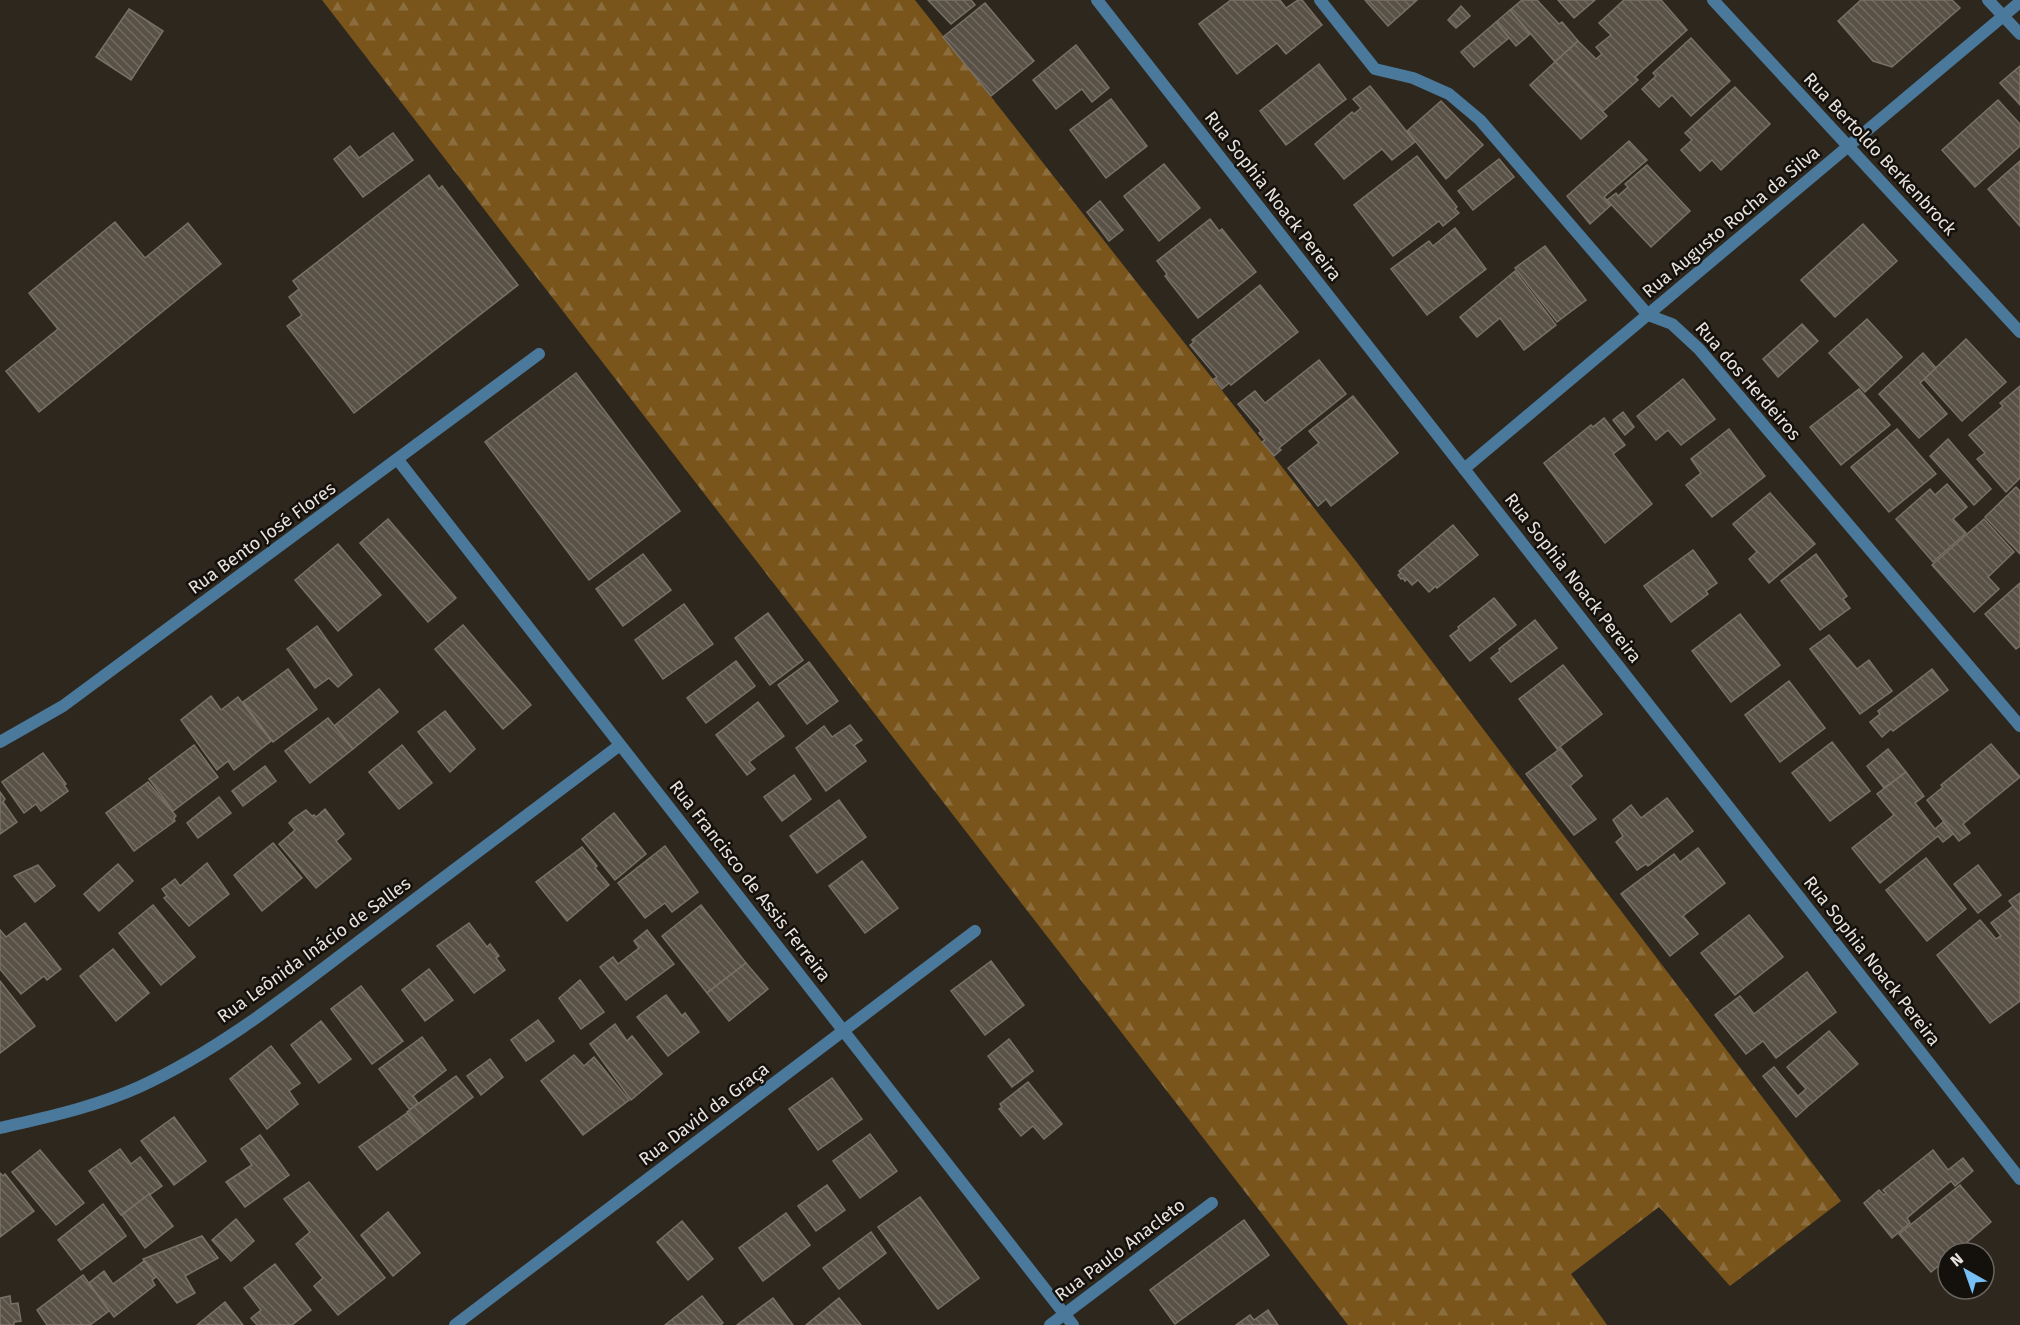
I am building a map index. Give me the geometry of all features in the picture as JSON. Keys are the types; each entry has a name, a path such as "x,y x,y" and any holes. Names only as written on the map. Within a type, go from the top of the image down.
{"street":[{"name":"Rua Sophia Noack Pereira","path":"1097,0 2020,1179"},
{"name":"Rua dos Herdeiros","path":"1320,0 1375,69 1413,78 1449,94 1480,120 1648,315 1672,324 1698,349 2020,726"},
{"name":"Rua Bertoldo Berkenbrock","path":"1713,0 2020,332"},
{"path":"1988,0 2020,34"},
{"name":"Rua Augusto Rocha da Silva","path":"1464,469 2020,2"},
{"name":"Rua Bento José Flores","path":"0,742 63,706 540,354"},
{"name":"Rua Francisco de Assis Ferreira","path":"398,460 1073,1325"},
{"name":"Rua Leônida Inácio de Salles","path":"0,1128 104,1101 172,1070 228,1036 299,987 620,745"},
{"name":"Rua David da Graça","path":"455,1325 975,931"},
{"name":"Rua Paulo Anacleto","path":"1050,1325 1212,1203"}],"green space":[{"path":"322,0 915,0 1355,560 1841,1201 1730,1286 1659,1207 1571,1274 1607,1325 1348,1325"}],"building":[{"path":"928,0 971,0 975,5 951,24"},
{"path":"1231,0 1280,0 1286,8 1302,0 1322,25 1286,54 1277,43 1237,74 1199,24"},
{"path":"1365,0 1417,0 1388,26"},
{"path":"1522,0 1537,0 1559,24 1562,22 1578,41 1555,62 1510,10"},
{"path":"1558,0 1595,0 1574,18"},
{"path":"1624,0 1661,0 1687,30 1635,77 1638,80 1602,112 1555,62 1578,41 1596,59 1602,54 1596,47 1611,35 1599,23"},
{"path":"1861,0 1952,0 1960,8 1892,67 1873,61 1838,21"},
{"path":"985,3 1034,61 991,96 943,37"},
{"path":"1461,6 1470,16 1456,28 1448,20"},
{"path":"129,9 163,31 131,80 96,57"},
{"path":"1510,10 1530,34 1516,46 1496,22"},
{"path":"1496,22 1509,38 1474,67 1461,52"},
{"path":"1691,38 1730,81 1691,116 1672,95 1659,107 1642,89 1656,76 1653,73"},
{"path":"1076,45 1109,88 1092,102 1082,89 1056,109 1033,80"},
{"path":"1555,62 1607,116 1581,139 1530,85"},
{"path":"1319,64 1346,99 1286,145 1260,111"},
{"path":"2020,66 2020,105 2000,83"},
{"path":"1370,86 1415,142 1392,160 1382,149 1344,179 1315,144 1352,112 1354,114 1361,108 1353,99"},
{"path":"1735,87 1770,124 1721,170 1712,160 1700,171 1681,150 1692,140 1685,133"},
{"path":"1111,99 1147,146 1106,178 1070,130"},
{"path":"1998,100 2020,124 2020,146 1975,187 1942,150"},
{"path":"1441,101 1483,145 1446,179 1407,131"},
{"path":"393,133 413,160 363,197 334,159 350,146 359,158"},
{"path":"1629,141 1647,160 1604,197 1611,205 1590,224 1567,196"},
{"path":"1417,156 1457,207 1455,209 1459,213 1443,226 1439,221 1393,256 1354,205"},
{"path":"1499,159 1514,177 1473,210 1458,191"},
{"path":"2020,161 2020,226 1988,189"},
{"path":"1164,164 1200,208 1159,241 1124,196"},
{"path":"1647,165 1690,211 1651,247 1607,200 1616,193 1618,196 1628,187 1625,184"},
{"path":"429,175 439,189 442,186 518,285 354,413 287,326 302,315 289,297 299,289 293,281"},
{"path":"1100,201 1123,230 1109,241 1087,212"},
{"path":"1210,219 1219,231 1222,229 1256,272 1198,318 1165,276 1167,274 1157,261"},
{"path":"115,222 145,258 188,223 221,264 39,412 6,371 58,329 29,293"},
{"path":"1863,224 1897,261 1835,317 1801,280"},
{"path":"1455,228 1486,269 1427,315 1391,269 1429,241 1433,246"},
{"path":"1545,246 1586,300 1557,322 1515,268"},
{"path":"1515,271 1556,325 1524,350 1500,318 1477,337 1460,317"},
{"path":"1260,285 1298,332 1231,385 1229,383 1222,389 1214,379 1217,377 1190,345 1194,342 1192,340"},
{"path":"1867,319 1902,357 1865,392 1829,353"},
{"path":"1802,324 1818,341 1778,377 1763,359"},
{"path":"1966,339 2006,382 1962,421 1924,379"},
{"path":"1923,353 1936,368 1920,383 1947,414 1919,438 1879,394"},
{"path":"1319,360 1346,394 1279,448 1281,450 1274,456 1262,442 1265,440 1259,433 1261,431 1238,404 1255,391 1265,403"},
{"path":"576,373 680,511 589,580 485,442"},
{"path":"1683,379 1715,419 1681,445 1668,430 1656,440 1637,416"},
{"path":"2020,386 2020,478 2006,492 1977,459 1985,453 1969,435 2003,406 2000,403"},
{"path":"1859,389 1890,425 1841,465 1810,427"},
{"path":"1353,396 1398,453 1331,506 1326,499 1318,506 1288,468 1319,443 1309,431"},
{"path":"1623,412 1634,427 1625,435 1613,420"},
{"path":"1604,418 1625,445 1613,454 1652,504 1605,543 1544,463 1591,425 1593,427"},
{"path":"1729,429 1765,476 1712,517 1686,485 1701,473 1691,459"},
{"path":"1897,429 1936,474 1889,512 1851,467"},
{"path":"1948,439 1991,489 1974,505 1930,456"},
{"path":"1947,484 1967,507 1953,519 1966,533 1933,562 1896,519 1930,489 1935,495"},
{"path":"2016,487 2020,491 2020,554 1985,517"},
{"path":"1770,493 1815,544 1769,583 1749,559 1757,552 1733,524"},
{"path":"388,519 456,598 428,622 360,543"},
{"path":"1984,519 2014,552 1988,577 1999,589 1974,612 1932,565"},
{"path":"1453,525 1478,555 1429,592 1418,580 1412,585 1407,579 1405,581 1401,579 1398,575 1401,573 1399,571"},
{"path":"338,544 381,595 338,631 295,580"},
{"path":"1693,550 1717,583 1706,591 1708,594 1671,622 1644,586"},
{"path":"643,554 671,590 623,626 596,589"},
{"path":"1816,554 1847,596 1843,599 1850,608 1820,630 1781,581"},
{"path":"2020,583 2020,646 2016,649 1985,614"},
{"path":"1494,598 1516,625 1470,661 1450,636"},
{"path":"684,604 713,644 663,679 635,640"},
{"path":"768,613 803,660 770,685 735,638"},
{"path":"1740,614 1780,665 1731,702 1692,651"},
{"path":"1535,620 1557,648 1511,682 1491,658"},
{"path":"463,625 531,705 503,729 435,649"},
{"path":"317,626 352,675 338,687 329,678 315,688 287,649"},
{"path":"1829,635 1857,669 1869,660 1892,691 1860,714 1810,649"},
{"path":"736,661 755,686 706,723 687,698"},
{"path":"809,662 838,701 807,724 778,685"},
{"path":"1563,665 1602,714 1557,749 1519,699"},
{"path":"288,669 317,709 273,742 243,702"},
{"path":"1932,669 1948,690 1882,737 1870,722 1880,714 1878,711"},
{"path":"1789,681 1825,728 1780,762 1745,715"},
{"path":"379,689 398,712 353,749 334,726"},
{"path":"211,696 221,710 238,697 271,741 234,770 228,761 217,770 181,720"},
{"path":"758,702 784,736 749,762 755,769 747,775 716,735"},
{"path":"445,711 475,749 450,772 418,732"},
{"path":"328,718 353,749 310,783 285,751"},
{"path":"850,725 862,740 854,745 866,761 826,791 796,748 824,726 832,737"},
{"path":"1832,742 1870,791 1830,821 1792,773"},
{"path":"1991,744 2020,777 1963,824 1970,833 1959,841 1927,800 1943,787 1941,785"},
{"path":"194,745 218,777 173,811 149,779"},
{"path":"402,745 432,783 399,809 369,772"},
{"path":"1561,748 1582,776 1570,786 1596,819 1574,835 1526,774"},
{"path":"1888,749 1906,772 1884,788 1867,766"},
{"path":"43,753 66,784 64,785 68,791 41,811 36,804 24,813 2,782"},
{"path":"265,766 276,781 243,806 232,791"},
{"path":"1906,772 1924,796 1915,803 1935,829 1943,822 1953,834 1943,842 1938,836 1880,883 1852,848 1894,815 1877,794"},
{"path":"794,775 811,799 782,821 764,797"},
{"path":"148,782 176,816 175,821 134,851 106,813"},
{"path":"0,792 5,799 3,802 17,822 0,834"},
{"path":"219,797 231,813 198,838 187,823"},
{"path":"1667,798 1693,831 1648,866 1646,864 1637,870 1616,842 1623,836 1613,820 1631,805 1641,818"},
{"path":"839,800 866,837 817,873 790,836"},
{"path":"325,809 344,834 336,841 351,859 316,888 279,844 295,830 289,823 294,818 306,810 316,817"},
{"path":"614,813 646,854 615,880 582,839"},
{"path":"273,843 302,878 262,911 234,875"},
{"path":"665,846 698,892 672,912 665,903 645,918 618,883"},
{"path":"582,847 609,885 567,921 536,882"},
{"path":"1698,848 1725,883 1683,916 1698,934 1670,956 1621,894 1674,854 1680,862"},
{"path":"1926,858 1966,909 1927,941 1886,890"},
{"path":"862,861 898,908 865,933 829,886"},
{"path":"207,863 229,894 189,926 164,898 167,896 162,889 175,879 180,886"},
{"path":"118,864 133,881 99,911 84,894"},
{"path":"38,865 55,886 35,902 14,876"},
{"path":"1978,865 2001,895 1978,913 1954,884"},
{"path":"2020,893 2020,915 2009,901"},
{"path":"153,905 195,957 161,985 119,933"},
{"path":"701,905 746,963 707,993 662,936"},
{"path":"2013,906 2020,915 2020,1001 1990,1023 1937,955 1980,920 1996,939 2001,936 1991,923"},
{"path":"1749,915 1783,957 1735,995 1701,953"},
{"path":"25,923 61,969 47,980 44,976 21,994 0,969 0,930 6,937"},
{"path":"469,923 487,947 490,944 505,970 474,993 437,946"},
{"path":"647,930 674,964 626,1000 600,967 613,957 618,964 639,948 634,941"},
{"path":"113,949 149,993 116,1021 80,976"},
{"path":"991,961 1024,1005 985,1035 951,991"},
{"path":"746,963 768,989 729,1021 707,993"},
{"path":"429,969 453,1000 425,1021 402,990"},
{"path":"1807,972 1836,1012 1776,1058 1763,1041 1746,1054 1715,1015 1740,996 1754,1014"},
{"path":"580,980 604,1012 581,1029 559,998"},
{"path":"0,981 35,1026 0,1053"},
{"path":"361,986 403,1041 372,1064 331,1009"},
{"path":"666,995 682,1016 685,1013 699,1032 668,1056 637,1017"},
{"path":"538,1020 554,1041 526,1061 511,1040"},
{"path":"321,1021 351,1059 319,1083 291,1045"},
{"path":"615,1024 627,1041 632,1036 662,1074 631,1100 590,1044"},
{"path":"1829,1031 1858,1064 1807,1107 1798,1096 1806,1089 1787,1067"},
{"path":"422,1037 446,1070 413,1096 418,1103 410,1110 379,1069"},
{"path":"1009,1039 1033,1071 1012,1087 988,1056"},
{"path":"271,1046 300,1083 289,1091 298,1104 267,1129 230,1079"},
{"path":"574,1055 584,1066 594,1057 629,1100 583,1135 541,1081"},
{"path":"490,1059 503,1077 481,1095 467,1076"},
{"path":"1774,1067 1807,1107 1796,1117 1763,1076"},
{"path":"456,1076 473,1097 425,1134 407,1112"},
{"path":"832,1078 862,1119 818,1150 789,1109"},
{"path":"1028,1082 1062,1124 1044,1139 1033,1126 1021,1136 999,1109 1002,1107 1000,1104"},
{"path":"407,1113 425,1134 377,1170 359,1147"},
{"path":"174,1117 206,1161 174,1185 141,1141"},
{"path":"870,1134 897,1171 860,1198 833,1161"},
{"path":"260,1135 289,1175 245,1207 226,1182 252,1165 241,1149"},
{"path":"120,1149 131,1164 140,1157 162,1186 121,1215 89,1171"},
{"path":"40,1150 84,1203 56,1225 12,1172"},
{"path":"1933,1150 1948,1170 1963,1158 1973,1171 1955,1186 1951,1181 1907,1218 1910,1223 1892,1238 1864,1203 1879,1190 1884,1195 1886,1193 1883,1190"},
{"path":"0,1173 3,1176 5,1174 34,1211 0,1237"},
{"path":"309,1182 385,1278 338,1315 314,1286 323,1278 296,1244 310,1232 284,1199"},
{"path":"827,1185 845,1210 816,1231 798,1206"},
{"path":"1960,1185 1991,1222 1968,1241 1936,1241 1936,1268 1931,1272 1899,1234"},
{"path":"149,1194 173,1226 145,1248 122,1215"},
{"path":"920,1197 979,1278 938,1309 878,1227"},
{"path":"103,1204 126,1236 81,1270 58,1240"},
{"path":"388,1212 420,1253 393,1276 361,1235"},
{"path":"786,1213 810,1245 763,1281 739,1248"},
{"path":"236,1219 254,1241 231,1261 212,1240"},
{"path":"1244,1220 1269,1255 1175,1324 1150,1290"},
{"path":"682,1221 713,1259 688,1280 657,1242"},
{"path":"871,1232 886,1253 839,1289 823,1268"},
{"path":"202,1236 218,1258 185,1276 195,1293 177,1303 143,1259"},
{"path":"144,1261 156,1277 152,1280 155,1285 114,1317 89,1283 104,1271 113,1284"},
{"path":"275,1264 311,1310 292,1325 257,1325 251,1318 261,1310 244,1288"},
{"path":"83,1275 109,1311 90,1325 47,1325 37,1310"},
{"path":"10,1296 11,1304 18,1303 21,1321 14,1322 14,1325 0,1325 0,1298"},
{"path":"702,1296 723,1323 721,1325 665,1325"},
{"path":"773,1298 793,1325 737,1325"},
{"path":"839,1298 861,1325 806,1325"},
{"path":"225,1302 243,1325 197,1325"},
{"path":"1268,1310 1278,1325 1236,1325 1250,1315 1254,1320"}]}
